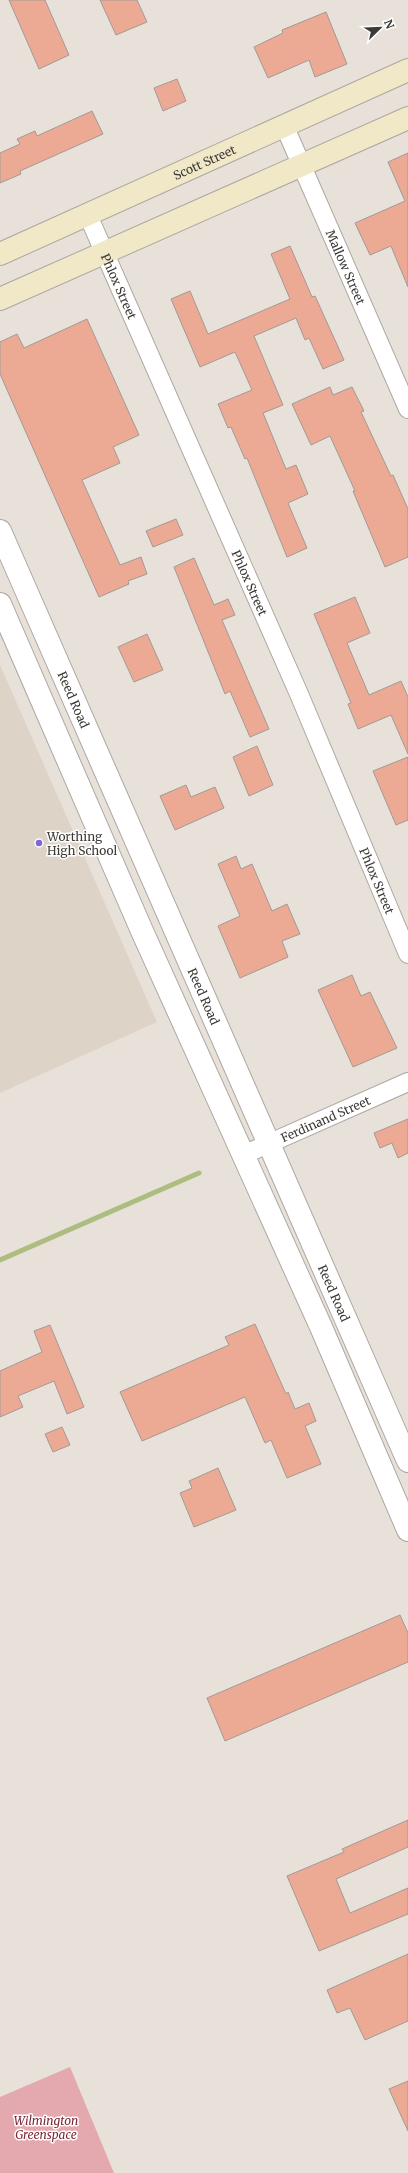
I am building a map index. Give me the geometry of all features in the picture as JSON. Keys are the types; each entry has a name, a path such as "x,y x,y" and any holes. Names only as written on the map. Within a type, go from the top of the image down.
{"main road":[{"name":"Scott Street","path":"0,254 87,213 408,70"},
{"path":"0,299 408,118"}],"street":[{"name":"Mallow Street","path":"284,125 408,409"},
{"name":"Phlox Street","path":"87,213 299,694 408,954"},
{"name":"Reed Road","path":"0,532 8,572 268,1143 343,1317 408,1461"},
{"path":"0,604 112,862 320,1327 408,1530"},
{"name":"Ferdinand Street","path":"243,1155 408,1082"},
{"path":"320,1327 343,1317"}],"shaded area":[{"name":"Worthing High School","path":"0,665 157,1022 0,1093"}],"green space":[{"name":"Wilmington Greenspace","path":"70,2067 114,2173 0,2173 0,2097"}],"building":[{"path":"9,0 45,0 69,55 39,69"},
{"path":"100,0 137,0 147,22 116,35"},
{"path":"326,12 347,64 315,77 309,60 268,78 254,47 283,33 282,30"},
{"path":"177,79 186,101 163,111 154,88"},
{"path":"92,111 103,134 20,171 21,174 0,183 0,153 20,144 17,139 35,131 37,136"},
{"path":"408,153 408,287 391,246 370,255 355,223 405,201 388,162"},
{"path":"290,246 312,297 315,296 344,360 323,369 309,338 305,340 296,318 254,336 283,405 263,413 286,469 296,465 308,494 288,503 307,548 287,557 247,458 245,459 231,427 228,428 218,404 252,390 235,352 200,367 171,299 190,291 208,334 290,299 271,254"},
{"path":"87,319 139,435 113,447 120,463 82,480 120,565 141,557 147,574 128,581 129,584 99,597 0,374 0,342 17,334 24,348"},
{"path":"330,387 333,395 352,387 364,411 361,412 391,476 393,475 408,509 408,557 385,567 353,491 355,491 330,436 311,445 292,404"},
{"path":"176,519 183,535 153,547 146,531"},
{"path":"194,558 214,605 228,599 235,615 222,620 269,729 250,737 230,691 225,694 174,567"},
{"path":"355,597 370,633 347,643 369,695 401,681 408,697 408,754 391,715 358,729 348,704 351,703 314,614"},
{"path":"147,634 163,670 134,682 118,647"},
{"path":"257,746 273,785 249,796 233,757"},
{"path":"408,757 408,820 396,825 373,771"},
{"path":"186,785 191,797 215,787 224,808 175,830 160,796"},
{"path":"236,856 241,869 252,864 272,911 287,904 300,934 282,941 288,957 240,978 218,926 240,916 218,864"},
{"path":"352,975 361,996 370,992 397,1048 353,1067 318,990"},
{"path":"408,1119 408,1153 398,1158 392,1143 380,1148 374,1133"},
{"path":"255,1324 286,1394 288,1392 295,1409 309,1403 316,1421 305,1426 321,1464 287,1478 271,1440 265,1443 245,1397 142,1441 120,1392 229,1345 225,1337"},
{"path":"50,1325 84,1407 67,1414 54,1381 18,1396 23,1407 0,1417 0,1371 42,1352 34,1331"},
{"path":"62,1427 70,1445 53,1452 45,1434"},
{"path":"218,1468 236,1510 194,1527 180,1493 192,1488 189,1481"},
{"path":"400,1615 408,1633 408,1662 225,1741 207,1698"},
{"path":"408,1820 408,1847 336,1879 350,1913 408,1888 408,1914 319,1951 287,1876 344,1852 342,1849"},
{"path":"408,1954 408,2021 365,2040 350,2008 337,2013 327,1990"},
{"path":"408,2081 408,2131 389,2089"}],"waterway":[{"path":"0,1260 199,1173"}],"place":[{"name":"Worthing High School","path":"39,843"}]}
